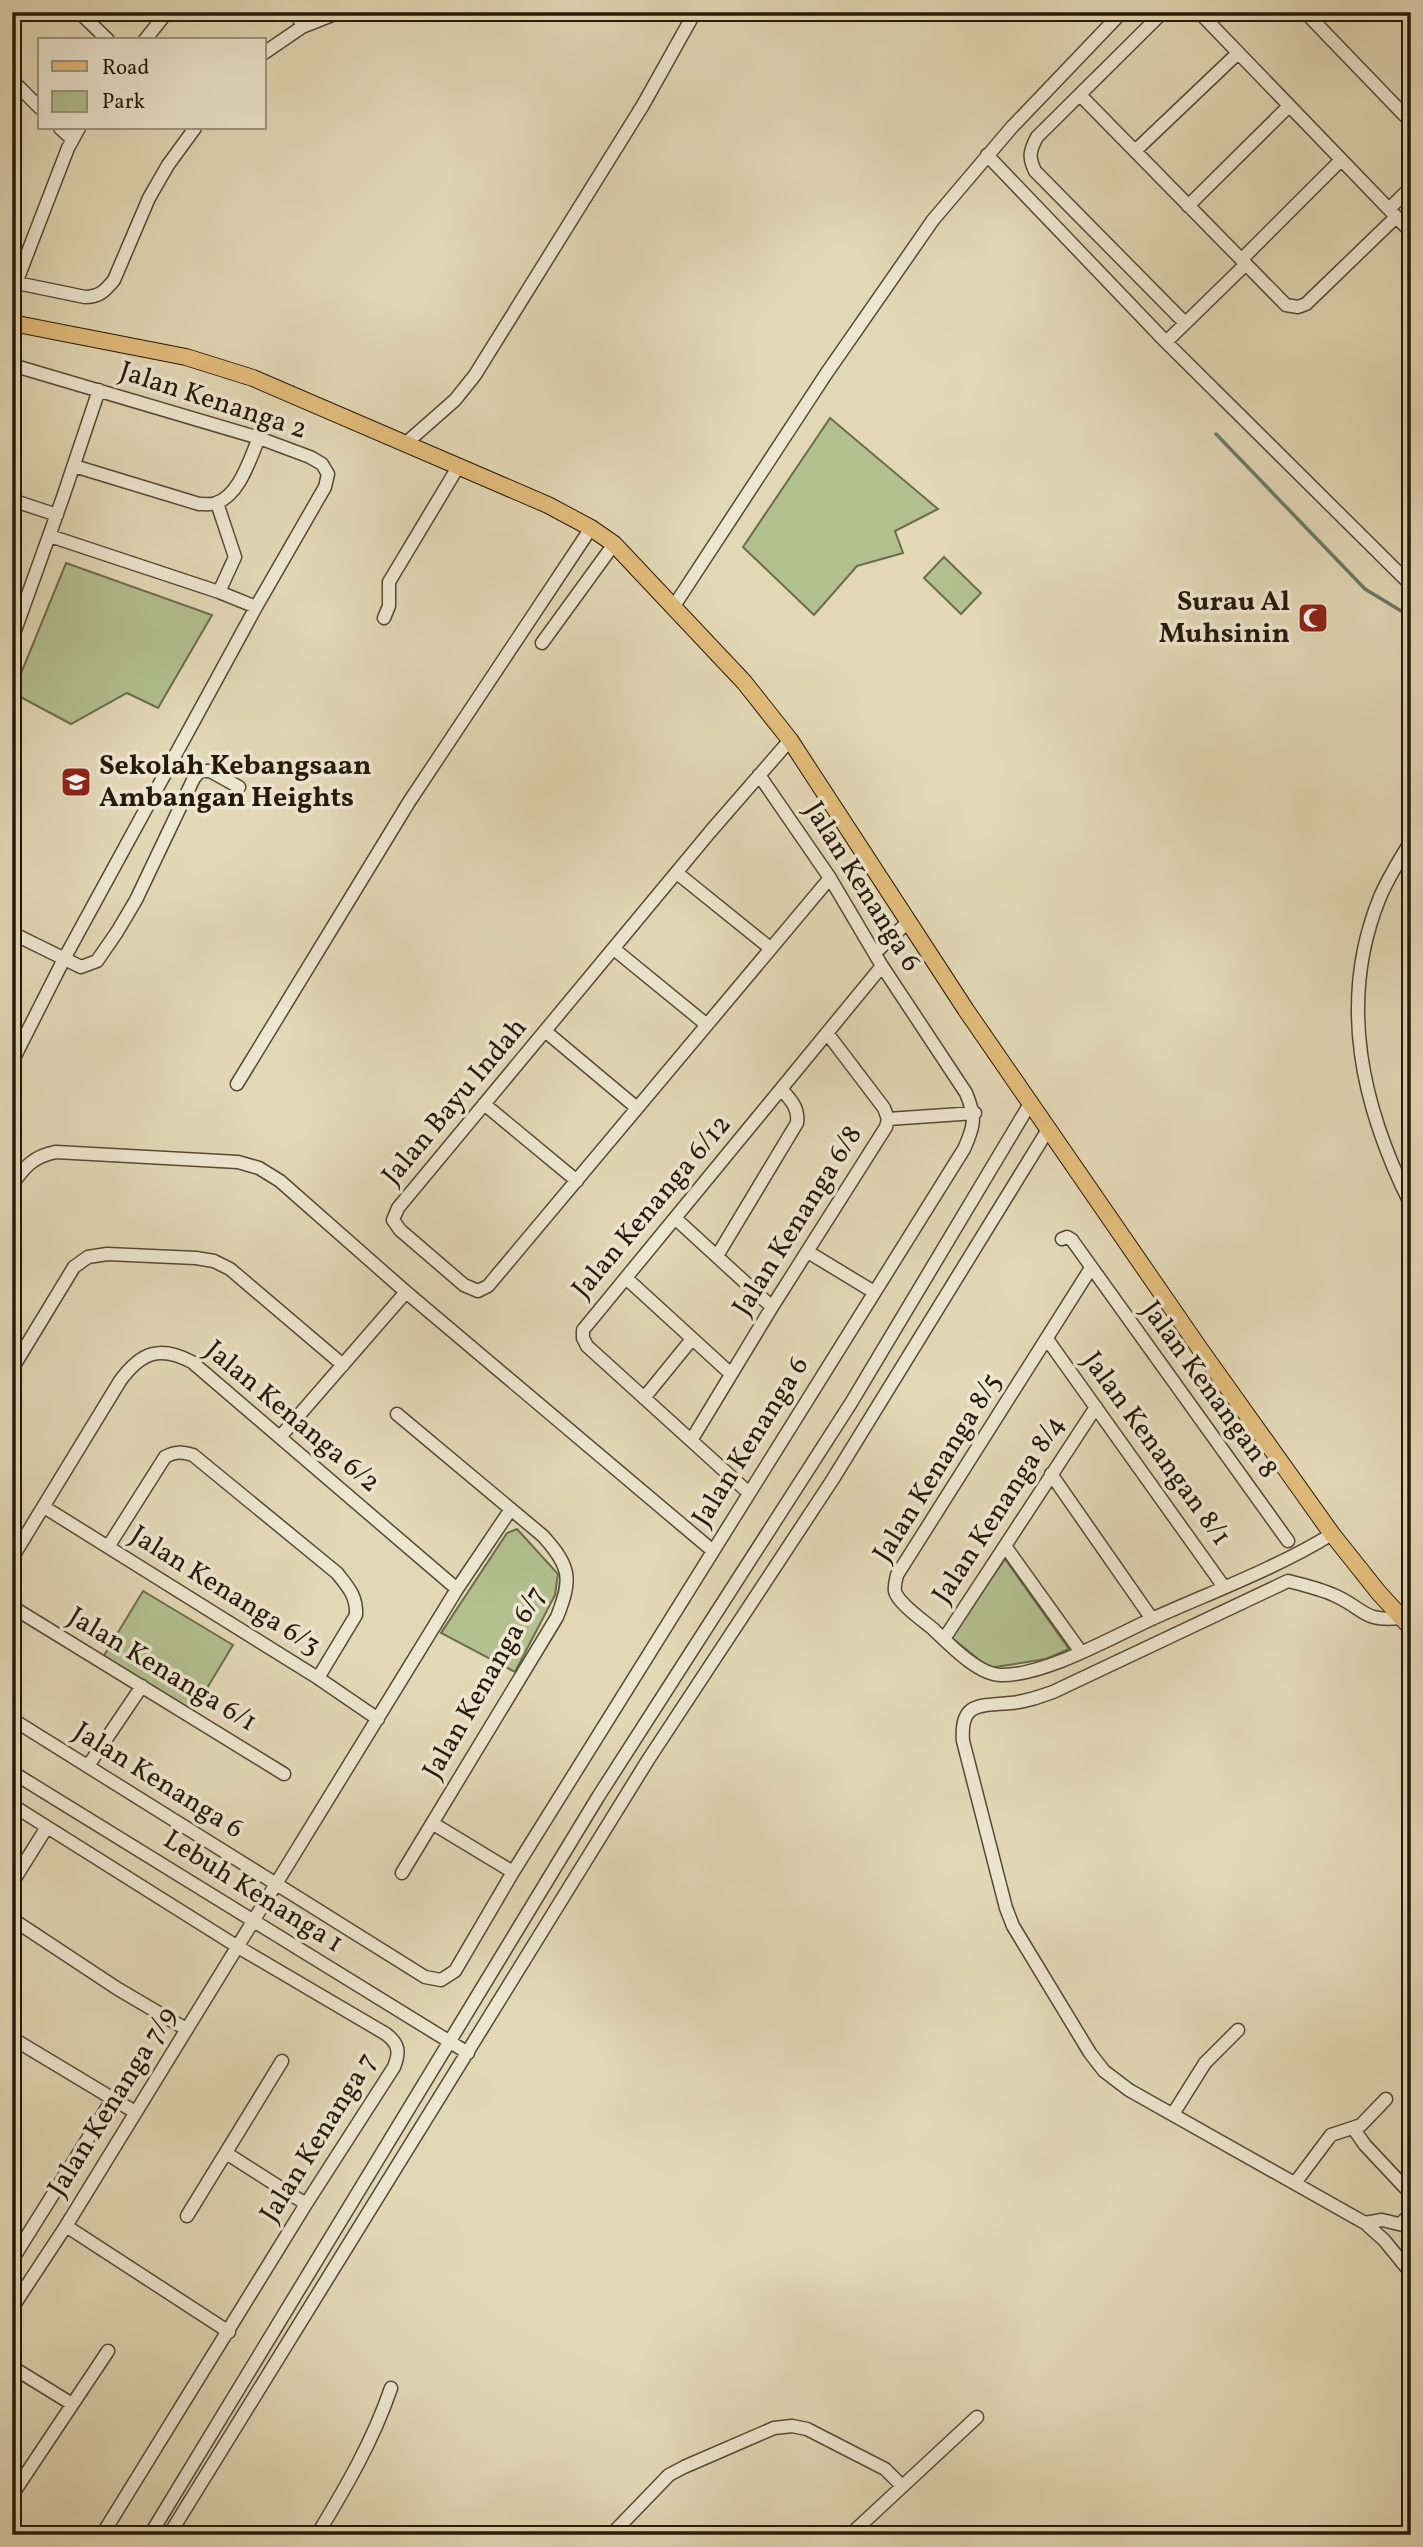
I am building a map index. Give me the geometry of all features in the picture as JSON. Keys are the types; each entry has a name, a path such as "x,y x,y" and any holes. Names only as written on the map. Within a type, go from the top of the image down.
{"main road":[{"path":"12,323 146,348 220,367 283,389 548,505 614,544 758,698 790,740 908,922 1200,1349 1332,1534 1406,1623"}],"street":[{"path":"79,12 106,38"},
{"path":"147,38 167,12"},
{"path":"297,12 302,27"},
{"path":"266,52 302,27 340,12"},
{"path":"405,444 455,400 475,375 643,105 695,12"},
{"path":"674,606 826,374 933,220 986,155 1122,12"},
{"path":"1163,12 1037,137 1029,160 1035,171 1185,323"},
{"path":"1199,12 1411,232"},
{"path":"1305,12 1411,122"},
{"path":"1135,151 1238,53"},
{"path":"14,83 38,106"},
{"path":"1080,95 1286,305 1298,307 1306,304 1392,213 1411,187"},
{"path":"1188,206 1289,106"},
{"path":"75,133 14,282 95,297 106,290 114,280 159,179 194,130"},
{"path":"986,155 1166,342 1411,585"},
{"path":"1166,342 1341,160"},
{"name":"Jalan Kenanga 2","path":"12,365 259,438 322,464 328,474 325,487 256,607"},
{"path":"14,630 50,536 99,390"},
{"path":"74,466 199,504 217,503 231,492 241,477 259,438"},
{"path":"384,618 389,606 388,582 458,467"},
{"path":"12,500 57,515"},
{"path":"217,503 235,557 219,592"},
{"path":"237,1084 409,802 591,528"},
{"path":"12,1062 17,1040 256,607 219,592 50,536"},
{"path":"542,643 614,544"},
{"name":"Jalan Bayu Indah","path":"790,740 398,1208 393,1220 400,1230 464,1285 478,1291 488,1286 830,878"},
{"path":"12,933 81,967 97,961 136,900 194,778 201,771 210,771 239,787"},
{"name":"Jalan Kenanga 6","path":"12,1185 29,1163 43,1154 55,1152 238,1162 260,1168 280,1181 406,1292 713,1552 964,1149 972,1131 975,1113 967,1093 882,966 830,878 759,775"},
{"path":"1411,841 1380,897 1370,928 1356,1002 1365,1086 1382,1138 1411,1205"},
{"path":"677,873 770,948"},
{"path":"875,953 908,922"},
{"path":"614,949 707,1025"},
{"name":"Jalan Kenanga 6/12","path":"749,1493 587,1346 583,1330 882,966"},
{"path":"545,1031 637,1108"},
{"name":"Jalan Kenanga 6/8","path":"692,1439 886,1127 888,1119 884,1108 827,1033"},
{"path":"717,1256 797,1123 799,1113 781,1089"},
{"path":"150,2535 639,1731 734,1589 851,1403 1031,1102"},
{"path":"484,1104 577,1181"},
{"path":"888,1119 975,1113"},
{"path":"169,2535 648,1760 833,1479 1049,1128"},
{"path":"676,1219 772,1307"},
{"name":"Jalan Kenangan 8","path":"1062,1240 1067,1237 1072,1240 1287,1541"},
{"path":"808,1252 874,1292"},
{"path":"12,1369 74,1268 88,1257 107,1254 214,1261 230,1269 343,1365"},
{"name":"Jalan Kenanga 8/5","path":"1091,1268 897,1575 894,1589 898,1598 986,1672 999,1675 1016,1674 1081,1652 1332,1534"},
{"path":"626,1278 731,1374"},
{"path":"280,1437 406,1292"},
{"path":"644,1398 692,1339"},
{"name":"Jalan Kenangan 8/1","path":"1047,1339 1224,1587"},
{"name":"Jalan Kenanga 6/2","path":"12,1558 130,1368 139,1359 157,1352 177,1354 192,1362 457,1589"},
{"name":"Jalan Kenanga 8/4","path":"944,1639 1096,1407"},
{"name":"Jalan Kenanga 6/7","path":"397,1414 543,1536 559,1554 568,1572 566,1594 557,1617 402,1873"},
{"path":"108,1547 165,1457 181,1452 193,1455 337,1573 351,1590 357,1603 356,1615 318,1678"},
{"path":"1051,1474 1152,1619"},
{"name":"Jalan Kenanga 6/3","path":"44,1507 318,1678 378,1719"},
{"path":"253,1921 457,1589 511,1509"},
{"path":"1005,1546 1081,1652"},
{"path":"432,1823 513,1872 713,1552"},
{"path":"1406,1623 1367,1616 1338,1596 1289,1581 1053,1692 1029,1700 977,1707 967,1714 962,1724 963,1741 1006,1908 1016,1932 1090,2053 1104,2071 1129,2090 1365,2223 1384,2239 1411,2273"},
{"name":"Jalan Kenanga 6/1","path":"14,1608 284,1773"},
{"path":"88,1766 142,1686"},
{"name":"Jalan Kenanga 6","path":"12,1719 425,1977 440,1980 455,1971 513,1872"},
{"name":"Lebuh Kenanga 1","path":"12,1772 468,2053"},
{"name":"Jalan Kenanga 7","path":"12,1805 238,1947 386,2034 395,2041 399,2054 394,2067 306,2204 102,2535"},
{"path":"12,1883 47,1827"},
{"path":"12,1919 118,1989 186,2029"},
{"name":"Jalan Kenanga 7/9","path":"12,2308 253,1921"},
{"path":"1173,2114 1205,2063 1238,2030"},
{"path":"12,2038 135,2112"},
{"path":"187,2216 282,2061"},
{"path":"12,2260 112,2099"},
{"path":"1295,2183 1331,2135 1361,2125 1386,2099"},
{"path":"1353,2127 1365,2145 1411,2194"},
{"path":"226,2153 306,2204"},
{"path":"1365,2223 1382,2220 1405,2226 1411,2214"},
{"path":"65,2226 229,2332"},
{"path":"12,2495 108,2351"},
{"path":"12,2367 72,2404"},
{"path":"317,2535 366,2451 380,2423 391,2388"},
{"path":"850,2535 977,2417"},
{"path":"611,2535 669,2475 774,2428 792,2426 807,2429 884,2469 902,2486"},
{"path":"776,2535 798,2535"}],"green space":[{"path":"830,418 938,509 895,531 903,553 857,566 814,615 743,547"},
{"path":"944,557 981,593 961,614 924,578"},
{"path":"66,563 212,615 158,708 127,693 71,724 13,693"},
{"path":"517,1529 558,1574 555,1595 515,1672 441,1633 507,1533"},
{"path":"1005,1559 1069,1649 1046,1659 989,1668 951,1637"},
{"path":"143,1591 233,1645 192,1713 102,1659"}],"waterway":[{"path":"1216,434 1365,589 1411,617"}],"place":[{"name":"Surau Al Muhsinin","path":"1313,618"},
{"name":"Sekolah Kebangsaan Ambangan Heights","path":"76,782"}]}
